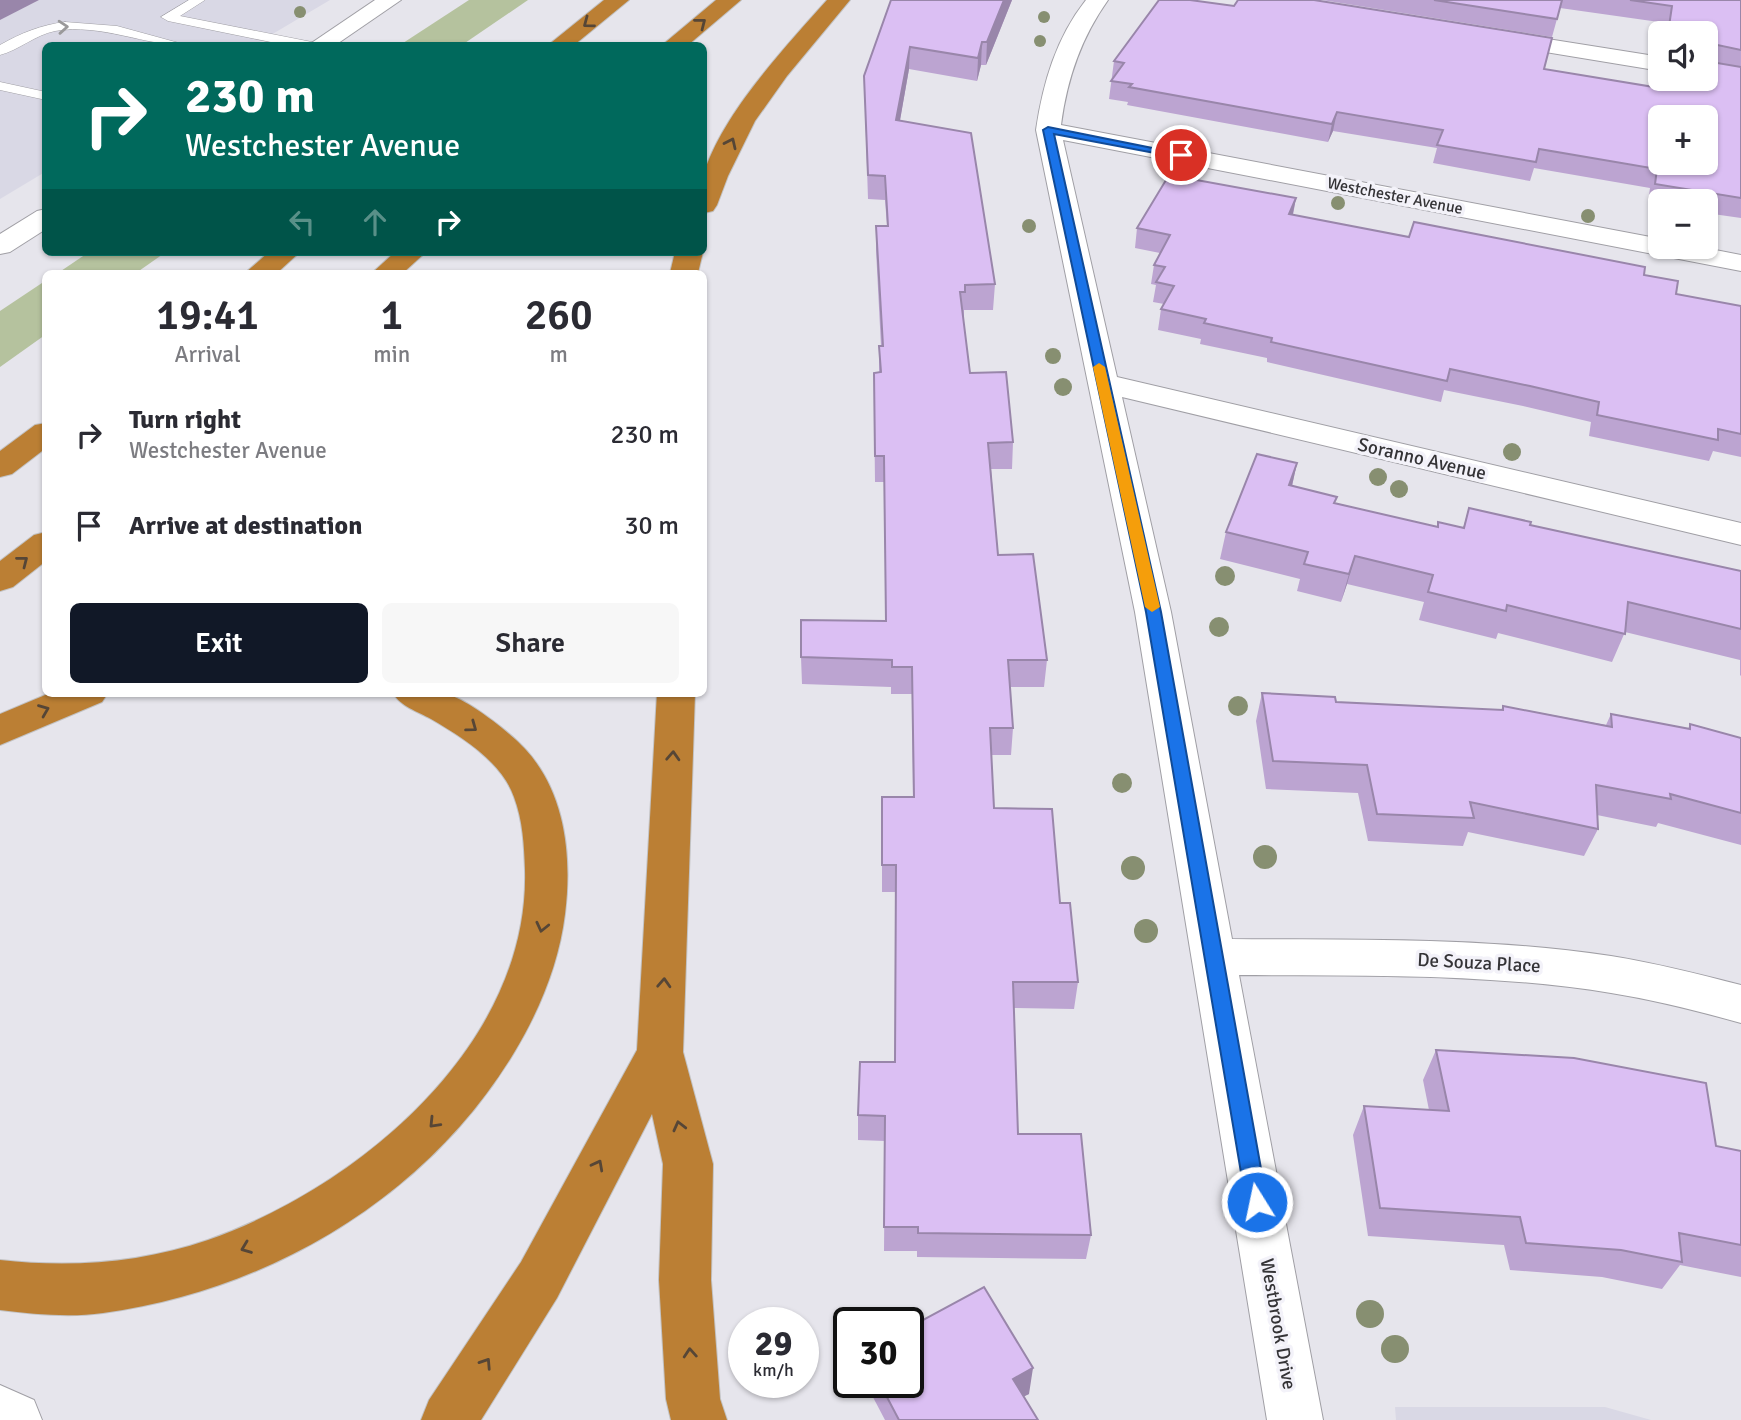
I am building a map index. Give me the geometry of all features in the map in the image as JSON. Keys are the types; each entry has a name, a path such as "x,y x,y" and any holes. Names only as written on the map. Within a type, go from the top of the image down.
{"highway":[{"path":"563,42 618,0"},
{"path":"677,42 730,0"},
{"path":"707,198 739,125 780,66 839,0"},
{"path":"390,270 407,256"},
{"path":"0,440 42,413"},
{"path":"0,467 42,435"},
{"path":"0,579 42,546"},
{"path":"0,731 31,715 78,697"},
{"path":"0,1285 21,1289 69,1291 125,1284 202,1265 268,1240 329,1208 387,1167 436,1122 477,1073 511,1018 533,964 545,911 548,865 542,822 528,782 505,754 477,730 446,709 420,697"},
{"path":"676,697 660,1052 688,1164 685,1280 693,1399 699,1420"},
{"path":"449,1420 539,1280 660,1052"}],"street":[{"path":"324,42 390,0"},
{"name":"Westbrook Drive","path":"1097,0 1076,28 1051,107 1048,130 1153,612 1295,1420"},
{"path":"1483,35 1648,62"},
{"name":"Westchester Avenue","path":"1048,130 1741,262"},
{"path":"5,239 42,219"},
{"name":"Soranno Avenue","path":"1102,383 1741,534"},
{"name":"De Souza Place","path":"1214,957 1493,960 1597,972 1741,1004"},
{"path":"0,1413 14,1420"}],"lane":[{"path":"199,0 168,17 292,42"},
{"path":"0,51 53,27 84,25 165,42"},
{"path":"0,86 42,95"}],"shaded area":[{"path":"0,0 330,0 259,42 42,42 42,174 0,199"},
{"path":"1395,1407 1605,1407 1651,1420 1396,1420"}],"green space":[{"path":"469,0 528,0 466,42 405,42"},
{"path":"83,256 160,256 140,270 62,270"},
{"path":"42,283 42,337 0,367 0,311"}],"building":[{"path":"891,0 1004,0 987,42 982,42 978,58 910,47 896,120 971,133 995,284 965,285 965,292 960,292 970,373 1006,372 1013,442 988,443 998,555 1033,554 1047,660 1008,660 1013,728 990,728 994,808 1052,809 1060,903 1070,903 1078,982 1013,982 1018,1134 1081,1134 1091,1235 918,1233 918,1227 884,1227 885,1116 858,1115 860,1062 895,1062 896,865 882,865 882,797 914,797 912,667 892,667 892,660 801,657 801,620 886,621 884,456 875,456 874,373 881,372 879,346 883,346 876,226 888,226 885,176 868,175 864,76"},
{"path":"1159,0 1190,0 1234,6 1238,0 1314,0 1552,38 1544,69 1648,86 1648,91 1718,91 1718,63 1741,67 1741,198 1718,194 1718,189 1686,189 1655,184 1656,175 1718,175 1718,105 1648,105 1648,167 1539,149 1536,162 1437,145 1443,130 1337,112 1332,124 1129,87 1132,84 1111,81 1124,63 1114,61"},
{"path":"1434,0 1562,0 1557,19"},
{"path":"1630,0 1741,0 1741,50 1718,45 1718,21 1670,21 1672,6"},
{"path":"1169,175 1296,198 1289,214 1409,237 1414,222 1645,267 1644,275 1678,281 1676,294 1741,306 1741,434 1718,429 1718,440 1597,415 1599,402 1450,369 1447,381 1271,342 1272,338 1204,323 1206,319 1161,309 1174,286 1156,282 1165,267 1154,265 1170,235 1137,228"},
{"path":"1257,454 1297,463 1289,485 1337,497 1334,503 1438,527 1438,522 1464,528 1469,508 1531,522 1530,525 1741,571 1741,629 1628,602 1625,634 1507,605 1506,611 1428,592 1433,575 1355,556 1349,574 1304,564 1308,552 1226,532"},
{"path":"1262,693 1335,697 1336,702 1503,710 1503,706 1612,727 1611,714 1690,729 1690,724 1741,738 1741,813 1670,794 1671,799 1596,785 1598,829 1470,802 1474,818 1377,814 1367,765 1273,761"},
{"path":"1436,1050 1574,1058 1706,1083 1716,1146 1741,1151 1741,1245 1679,1233 1682,1262 1621,1250 1526,1243 1520,1217 1380,1208 1364,1106 1449,1111"},
{"path":"984,1287 1033,1368 1013,1379 1038,1420 899,1420 887,1398 924,1398 924,1319"}],"slow traffic":[{"path":"1099,367 1152,607"}],"route":[{"path":"1181,155 1048,130 1153,612 1257,1202"}]}
